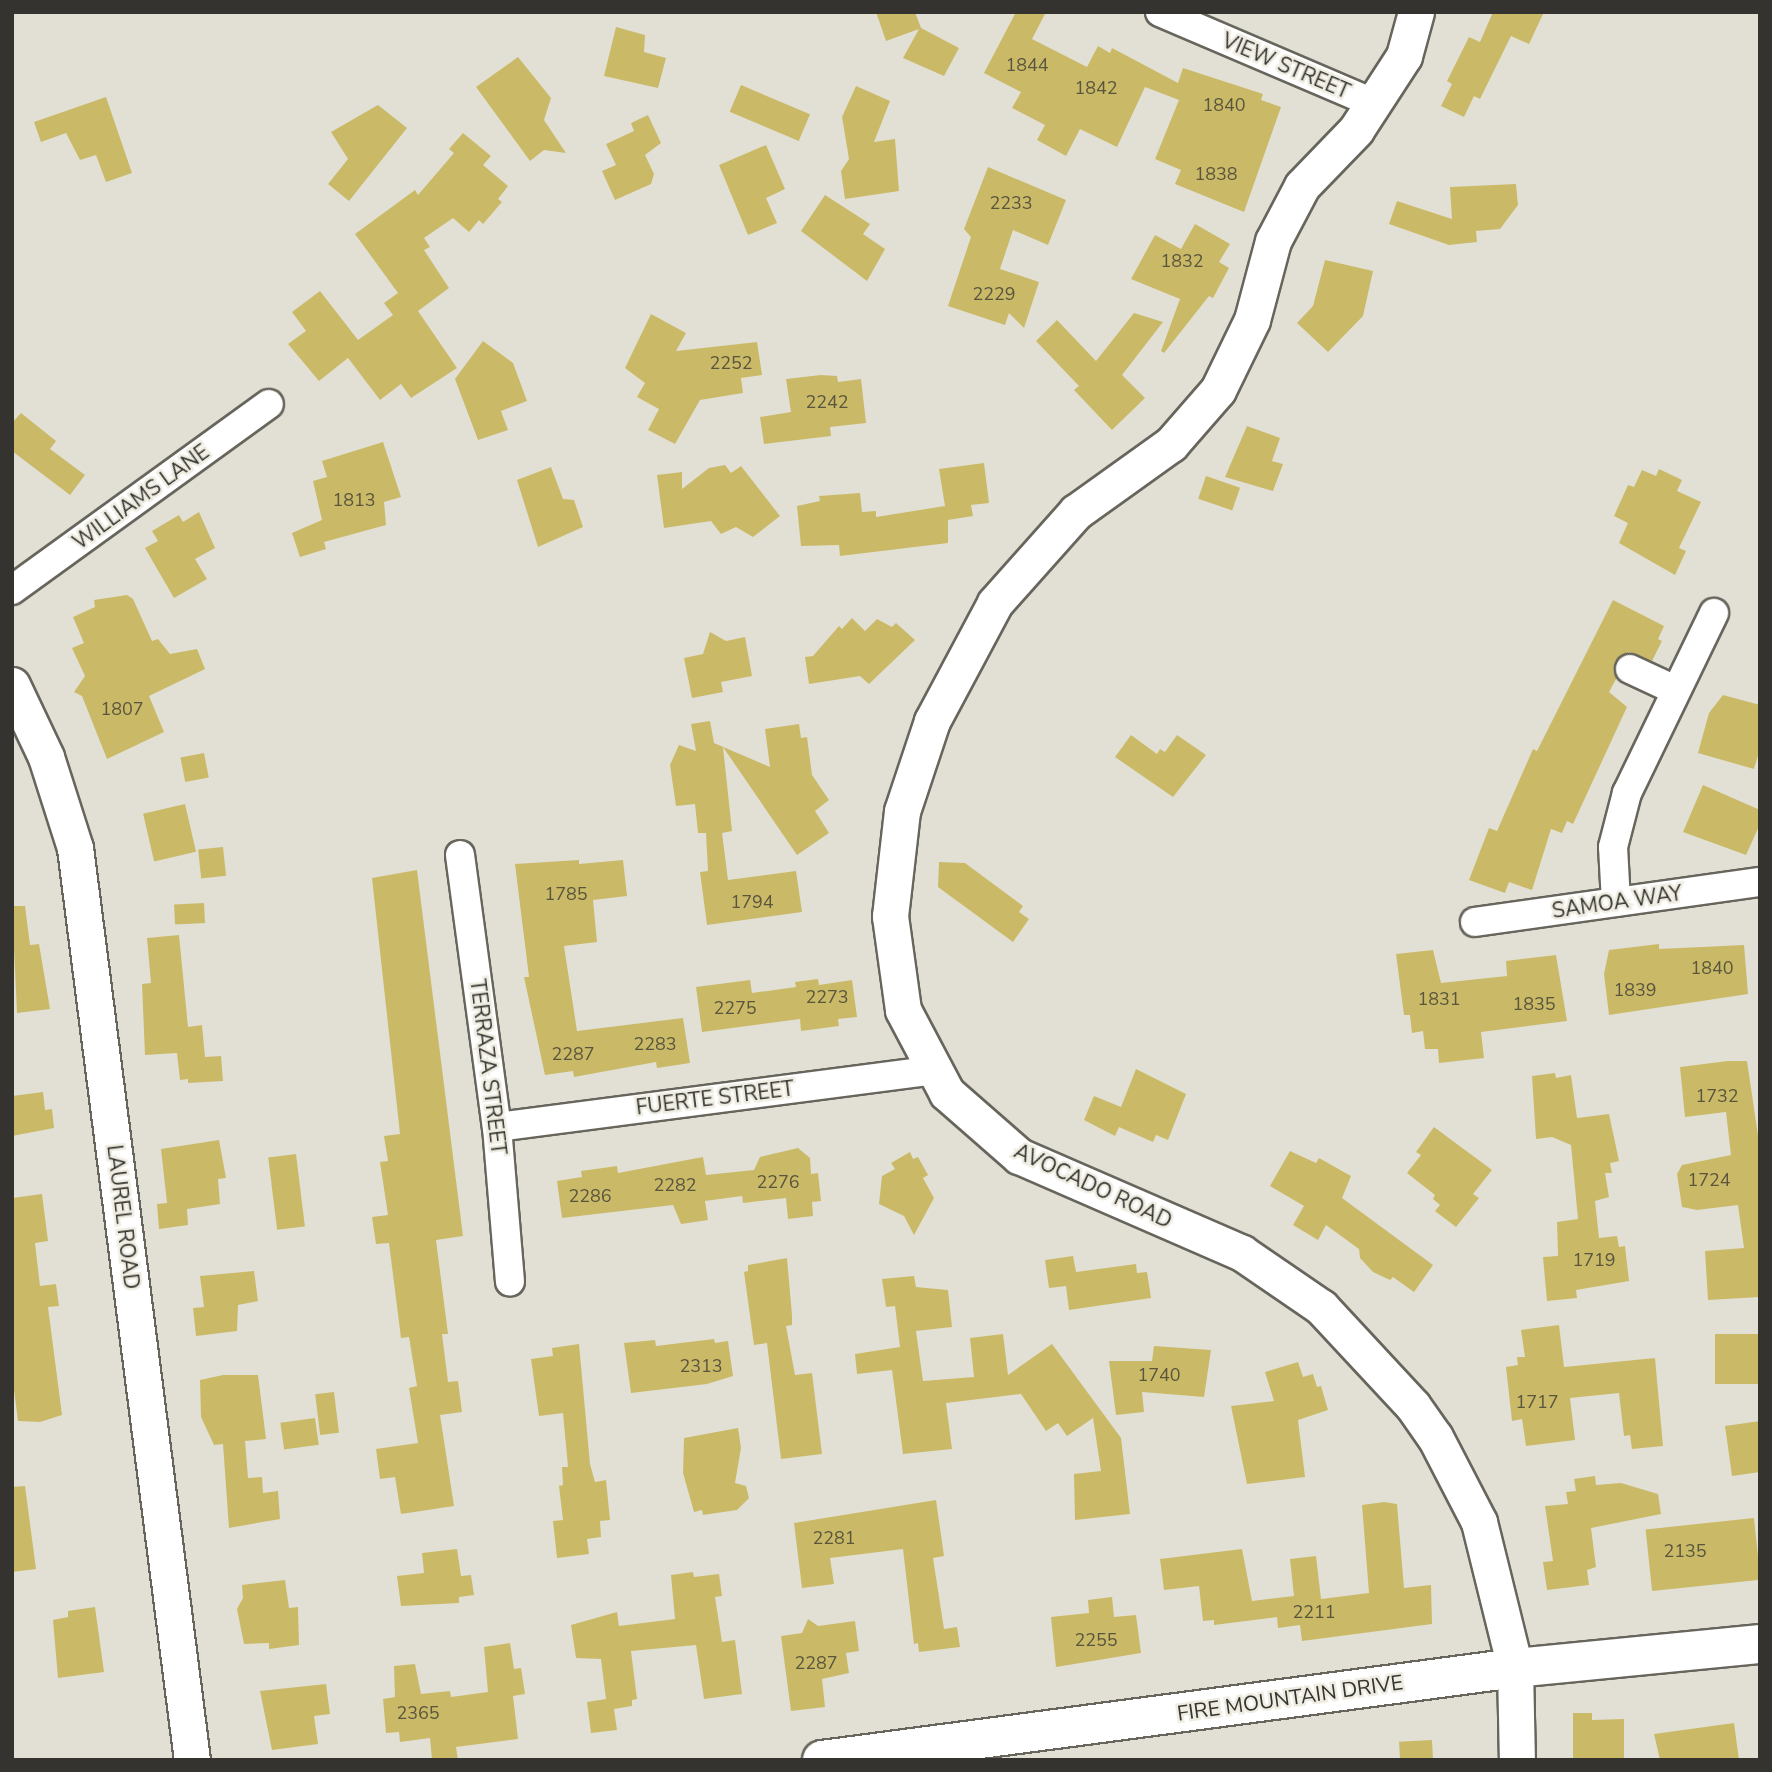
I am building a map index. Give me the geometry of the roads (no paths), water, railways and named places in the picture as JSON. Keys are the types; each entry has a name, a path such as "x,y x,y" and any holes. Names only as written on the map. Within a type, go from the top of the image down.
{"main road":[{"name":"FIRE MOUNTAIN DRIVE","path":"822,1760 1515,1668 1760,1643"}],"street":[{"name":"VIEW STREET","path":"1160,12 1373,103"},
{"name":"AVOCADO ROAD","path":"1416,12 1404,57 1356,130 1302,186 1273,241 1252,320 1218,390 1171,444 1076,512 995,603 932,721 902,811 890,916 903,1010 947,1093 1018,1156 1242,1253 1321,1307 1413,1406 1436,1437 1479,1522 1515,1668 1517,1760"},
{"name":"WILLIAMS LANE","path":"12,590 270,404"},
{"path":"1616,902 1613,847 1627,793 1714,613"},
{"path":"1630,669 1675,690"},
{"name":"LAUREL ROAD","path":"12,685 46,757 75,848 192,1760"},
{"name":"TERRAZA STREET","path":"460,855 497,1127 510,1281"},
{"name":"SAMOA WAY","path":"1475,922 1760,882"},
{"name":"FUERTE STREET","path":"497,1127 934,1070"}]}
